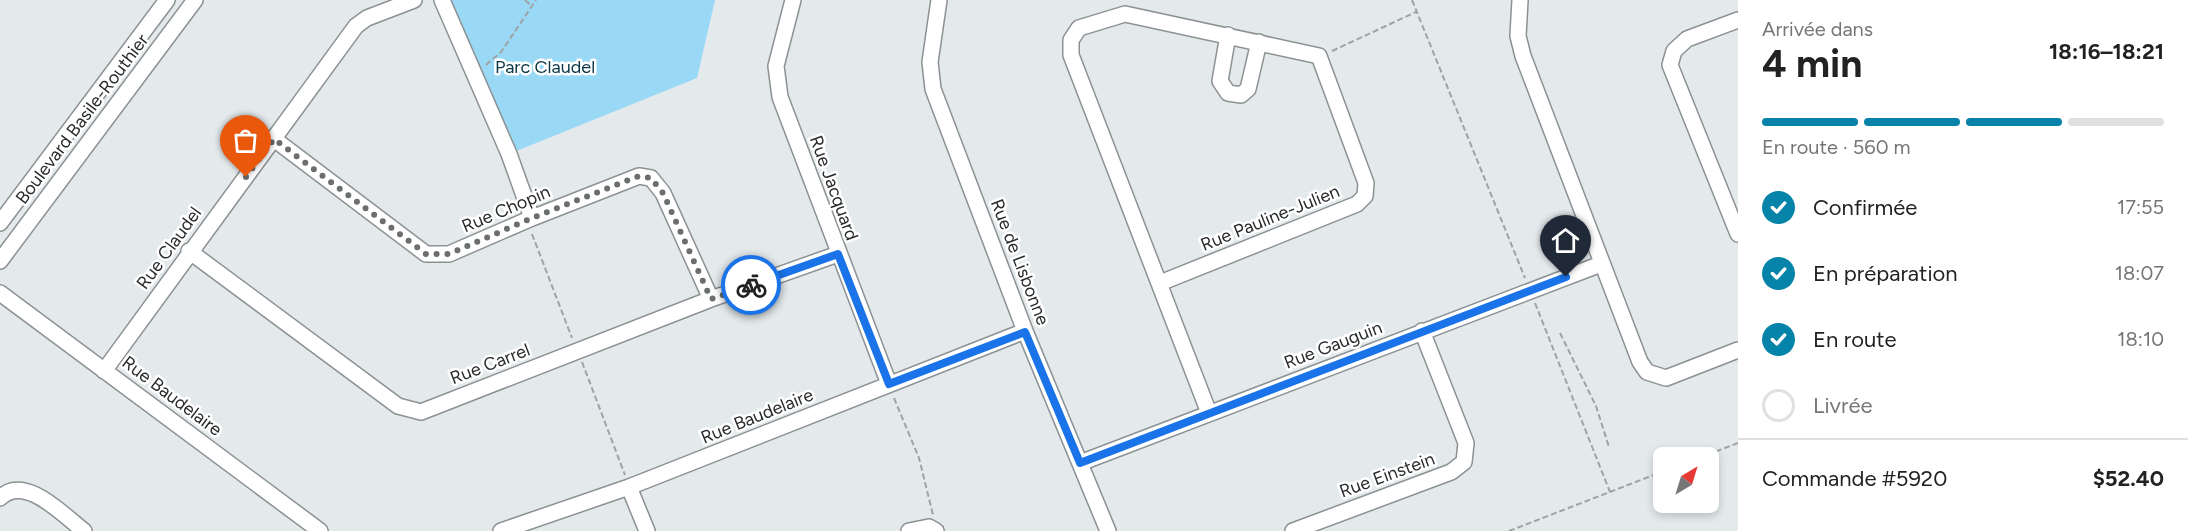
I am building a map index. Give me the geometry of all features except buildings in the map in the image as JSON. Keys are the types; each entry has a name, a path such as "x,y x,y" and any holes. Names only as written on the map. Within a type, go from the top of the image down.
{"street":[{"name":"Boulevard Basile-Routhier","path":"0,223 167,0"},
{"name":"Boulevard Basile-Routhier","path":"0,261 195,0"},
{"name":"Rue Claudel","path":"104,371 189,251 356,26 367,18 414,0"},
{"path":"442,0 475,75 532,218"},
{"name":"Rue Jacquard","path":"793,0 777,66 780,97 889,384"},
{"name":"Rue de Lisbonne","path":"939,0 930,62 933,89 1025,332 1108,531"},
{"path":"1520,0 1518,36 1523,56 1640,362 1647,372 1666,378 1738,350"},
{"path":"1209,413 1071,55 1071,40 1079,28 1125,14 1319,56"},
{"path":"1738,20 1687,39 1674,51 1670,64 1738,234"},
{"path":"1228,35 1220,81 1228,93 1241,95 1248,89 1259,42"},
{"name":"Rue Pauline-Julien","path":"1160,283 1357,204 1365,196 1366,183 1319,56"},
{"name":"Rue Chopin","path":"274,139 426,254 449,254 639,176 651,178 663,193 711,299"},
{"name":"Rue Carrel","path":"189,251 398,406 421,412 711,299 838,254"},
{"name":"Rue Gauguin","path":"1080,463 1601,264"},
{"name":"Rue Baudelaire","path":"0,292 320,531"},
{"name":"Rue Einstein","path":"1293,531 1451,472 1464,462 1466,443 1422,331"},
{"name":"Rue Baudelaire","path":"501,531 629,487 1025,332"},
{"path":"629,487 647,531"},
{"path":"0,498 15,490 25,490 38,496 84,531"},
{"path":"909,531 919,527 935,531"}],"path":[{"path":"525,0 531,6"},
{"path":"475,75 501,52 536,0"},
{"path":"1413,0 1610,492"},
{"path":"1319,56 1416,12"},
{"path":"1560,333 1596,405 1609,447"},
{"path":"889,384 919,458 933,509 935,531"},
{"path":"1719,450 1738,443"},
{"path":"1509,531 1653,475"}],"green space":[{"name":"Parc Claudel","path":"442,0 715,0 697,78 509,154"}],"way so far":[{"path":"246,177 274,139 426,254 449,254 639,176 651,178 663,193 711,299 751,285"}],"route":[{"path":"751,285 838,254 889,384 1025,332 1080,463 1566,277"}]}
